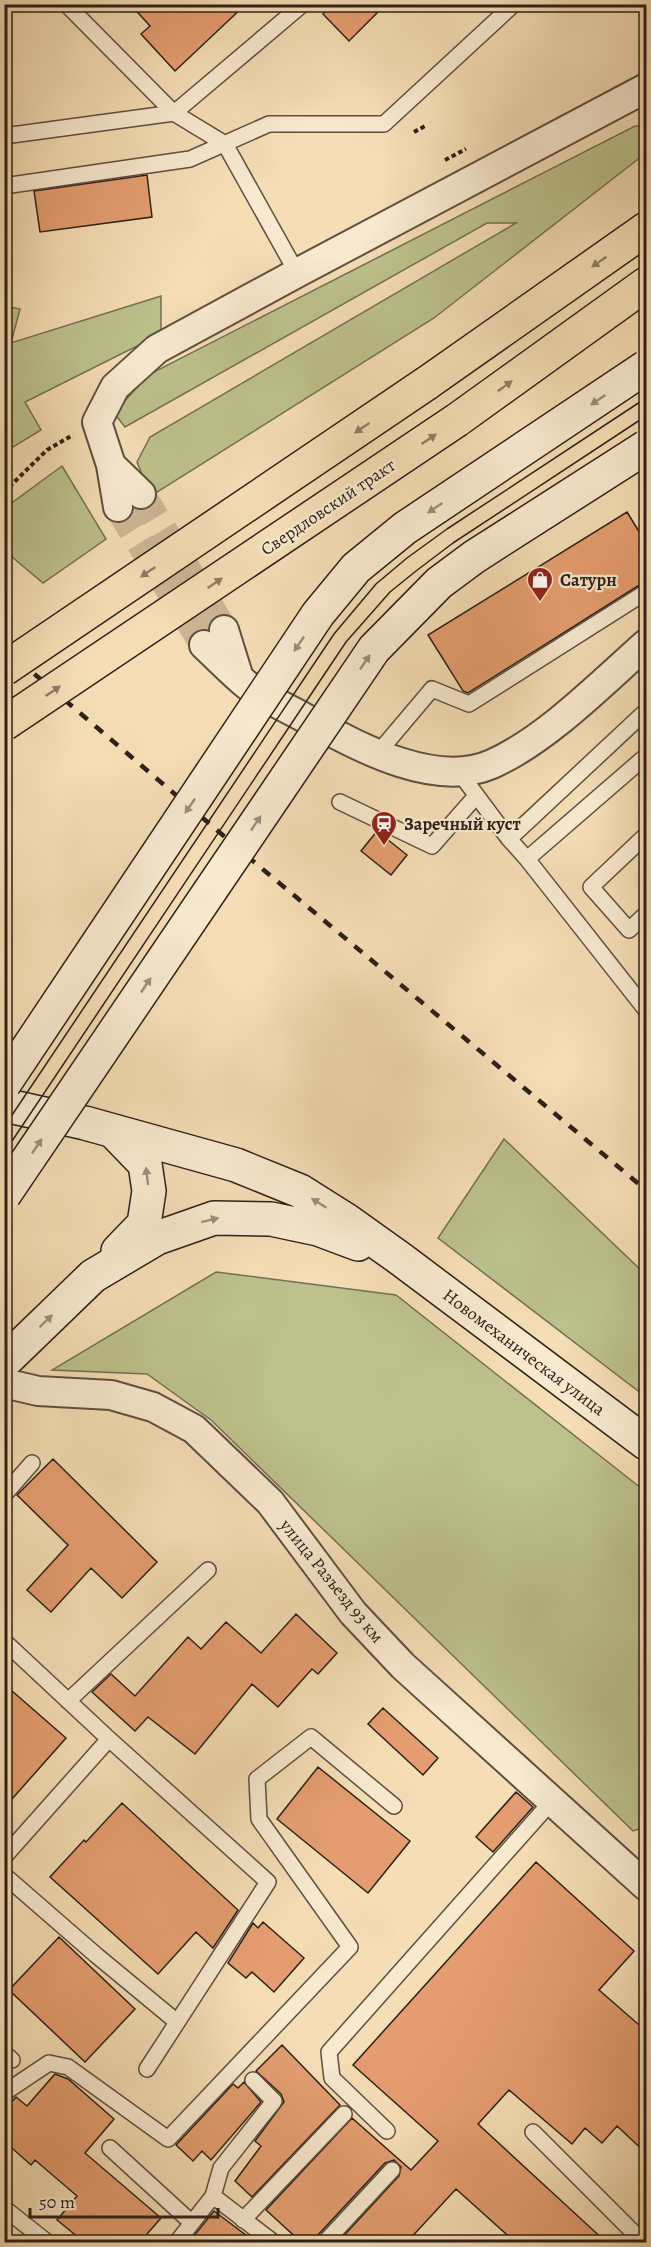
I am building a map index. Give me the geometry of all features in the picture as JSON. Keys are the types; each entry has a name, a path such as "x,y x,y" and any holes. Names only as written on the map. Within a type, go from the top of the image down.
{"main road":[{"path":"4,669 428,383 646,229"},
{"name":"Свердловский тракт","path":"4,724 457,420 646,284"},
{"path":"4,1084 318,614 357,568 405,528 646,368"},
{"path":"4,1195 374,649 423,599 474,557 646,447"},
{"name":"Новомеханическая улица","path":"4,1105 85,1123 236,1165 300,1191 402,1260 646,1443"},
{"path":"4,1362 144,1224 149,1191 145,1164 114,1132"},
{"path":"93,1275 157,1238 214,1218 271,1219 318,1229 402,1260"}],"street":[{"path":"130,500 111,465 98,422 115,387 157,349 646,88"},
{"path":"214,637 238,677 248,686 294,712 377,754 432,770 459,772 490,765 536,739 646,644"},
{"name":"улица Разъезд 93 км","path":"4,1383 38,1391 111,1395 153,1407 194,1429 270,1502 353,1613 403,1666 646,1886"}],"lane":[{"path":"66,4 174,113 225,144 297,273"},
{"path":"4,136 174,113 303,4"},
{"path":"4,186 190,159 269,124 384,124 514,4"},
{"path":"377,754 432,689 469,704 646,592"},
{"path":"509,839 646,711"},
{"path":"527,859 646,756"},
{"path":"459,772 509,839 646,1010"},
{"path":"340,802 432,846 476,796"},
{"path":"646,835 591,887 629,930 646,914"},
{"path":"4,1495 32,1463"},
{"path":"68,1701 208,1570"},
{"path":"4,1641 268,1882 147,2069"},
{"path":"4,2093 49,2063 68,2067 168,2139 350,1947 259,1819 257,1779 311,1737 394,1806"},
{"path":"4,1857 109,1739"},
{"path":"387,2132 332,2078 330,2052 552,1801"},
{"path":"4,1875 177,2022"},
{"path":"177,2242 213,2196 220,2168 274,2101 253,2080"},
{"path":"243,2220 344,2114"},
{"path":"533,2132 643,2242"},
{"path":"110,2148 192,2223"},
{"path":"326,2242 392,2170"},
{"path":"213,2196 272,2242"},
{"path":"4,2208 47,2242"}],"path":[{"path":"414,132 427,125"},
{"path":"444,160 466,149"},
{"path":"4,492 47,450 98,422"}],"green space":[{"path":"635,126 646,126 646,153 434,318 151,496 137,462 150,437 516,223 487,223 125,427 114,413 148,375"},
{"path":"161,296 161,334 25,402 41,430 5,452 5,306 20,309 11,343"},
{"path":"62,466 106,539 43,583 5,551 5,508"},
{"path":"504,1139 646,1275 646,1397 438,1238"},
{"path":"216,1272 396,1295 646,1492 646,1827 633,1831 211,1420 147,1374 52,1370"}],"building":[{"path":"130,4 246,4 175,71 141,34 150,26"},
{"path":"333,4 386,4 349,41 323,14"},
{"path":"147,175 152,217 40,232 34,191"},
{"path":"627,512 646,543 646,582 468,693 463,691 428,635"},
{"path":"377,831 407,855 391,875 361,851"},
{"path":"53,1459 157,1562 122,1598 91,1568 51,1612 27,1590 68,1545 17,1495"},
{"path":"296,1614 337,1653 318,1674 312,1669 278,1707 252,1684 195,1754 148,1717 135,1731 92,1692 111,1674 135,1696 188,1637 201,1649 226,1622 261,1653"},
{"path":"4,1684 66,1738 4,1808"},
{"path":"383,1708 438,1758 423,1775 368,1724"},
{"path":"318,1767 410,1841 368,1893 277,1819"},
{"path":"516,1792 533,1807 493,1852 476,1837"},
{"path":"122,1803 238,1910 213,1948 196,1932 158,1974 50,1877"},
{"path":"536,1862 634,1951 599,1990 646,2031 646,2153 617,2126 602,2143 585,2128 572,2144 509,2090 478,2124 606,2242 515,2242 456,2189 407,2242 338,2242 399,2176 401,2167 394,2160 385,2163 318,2235 316,2242 301,2242 266,2210 352,2118 411,2170 438,2141 353,2065"},
{"path":"263,1922 304,1958 274,1992 252,1972 246,1978 228,1963 253,1923 258,1928"},
{"path":"59,1937 135,2009 85,2062 9,1990"},
{"path":"282,2045 340,2105 252,2197 235,2181 261,2146 255,2141 284,2102 281,2094 256,2071"},
{"path":"55,2074 68,2079 114,2119 85,2153 161,2218 140,2242 84,2242 57,2220 77,2196 35,2160 31,2165 4,2141 4,2110 16,2097 27,2106"},
{"path":"244,2082 261,2102 211,2160 202,2151 193,2161 176,2145 233,2084 238,2088"},
{"path":"214,2211 255,2242 189,2242"}],"tunnel":[{"path":"141,494 224,630"},
{"path":"118,507 204,645"}],"tram line":[{"path":"4,1127 334,634 376,584 447,529 646,398"},
{"path":"4,1153 346,642 390,592 453,543 646,416"}],"railway":[{"path":"4,648 253,861 646,1190"}],"place":[{"name":"Сатурн","path":"540,603"},
{"name":"Заречный куст","path":"384,847"}]}
